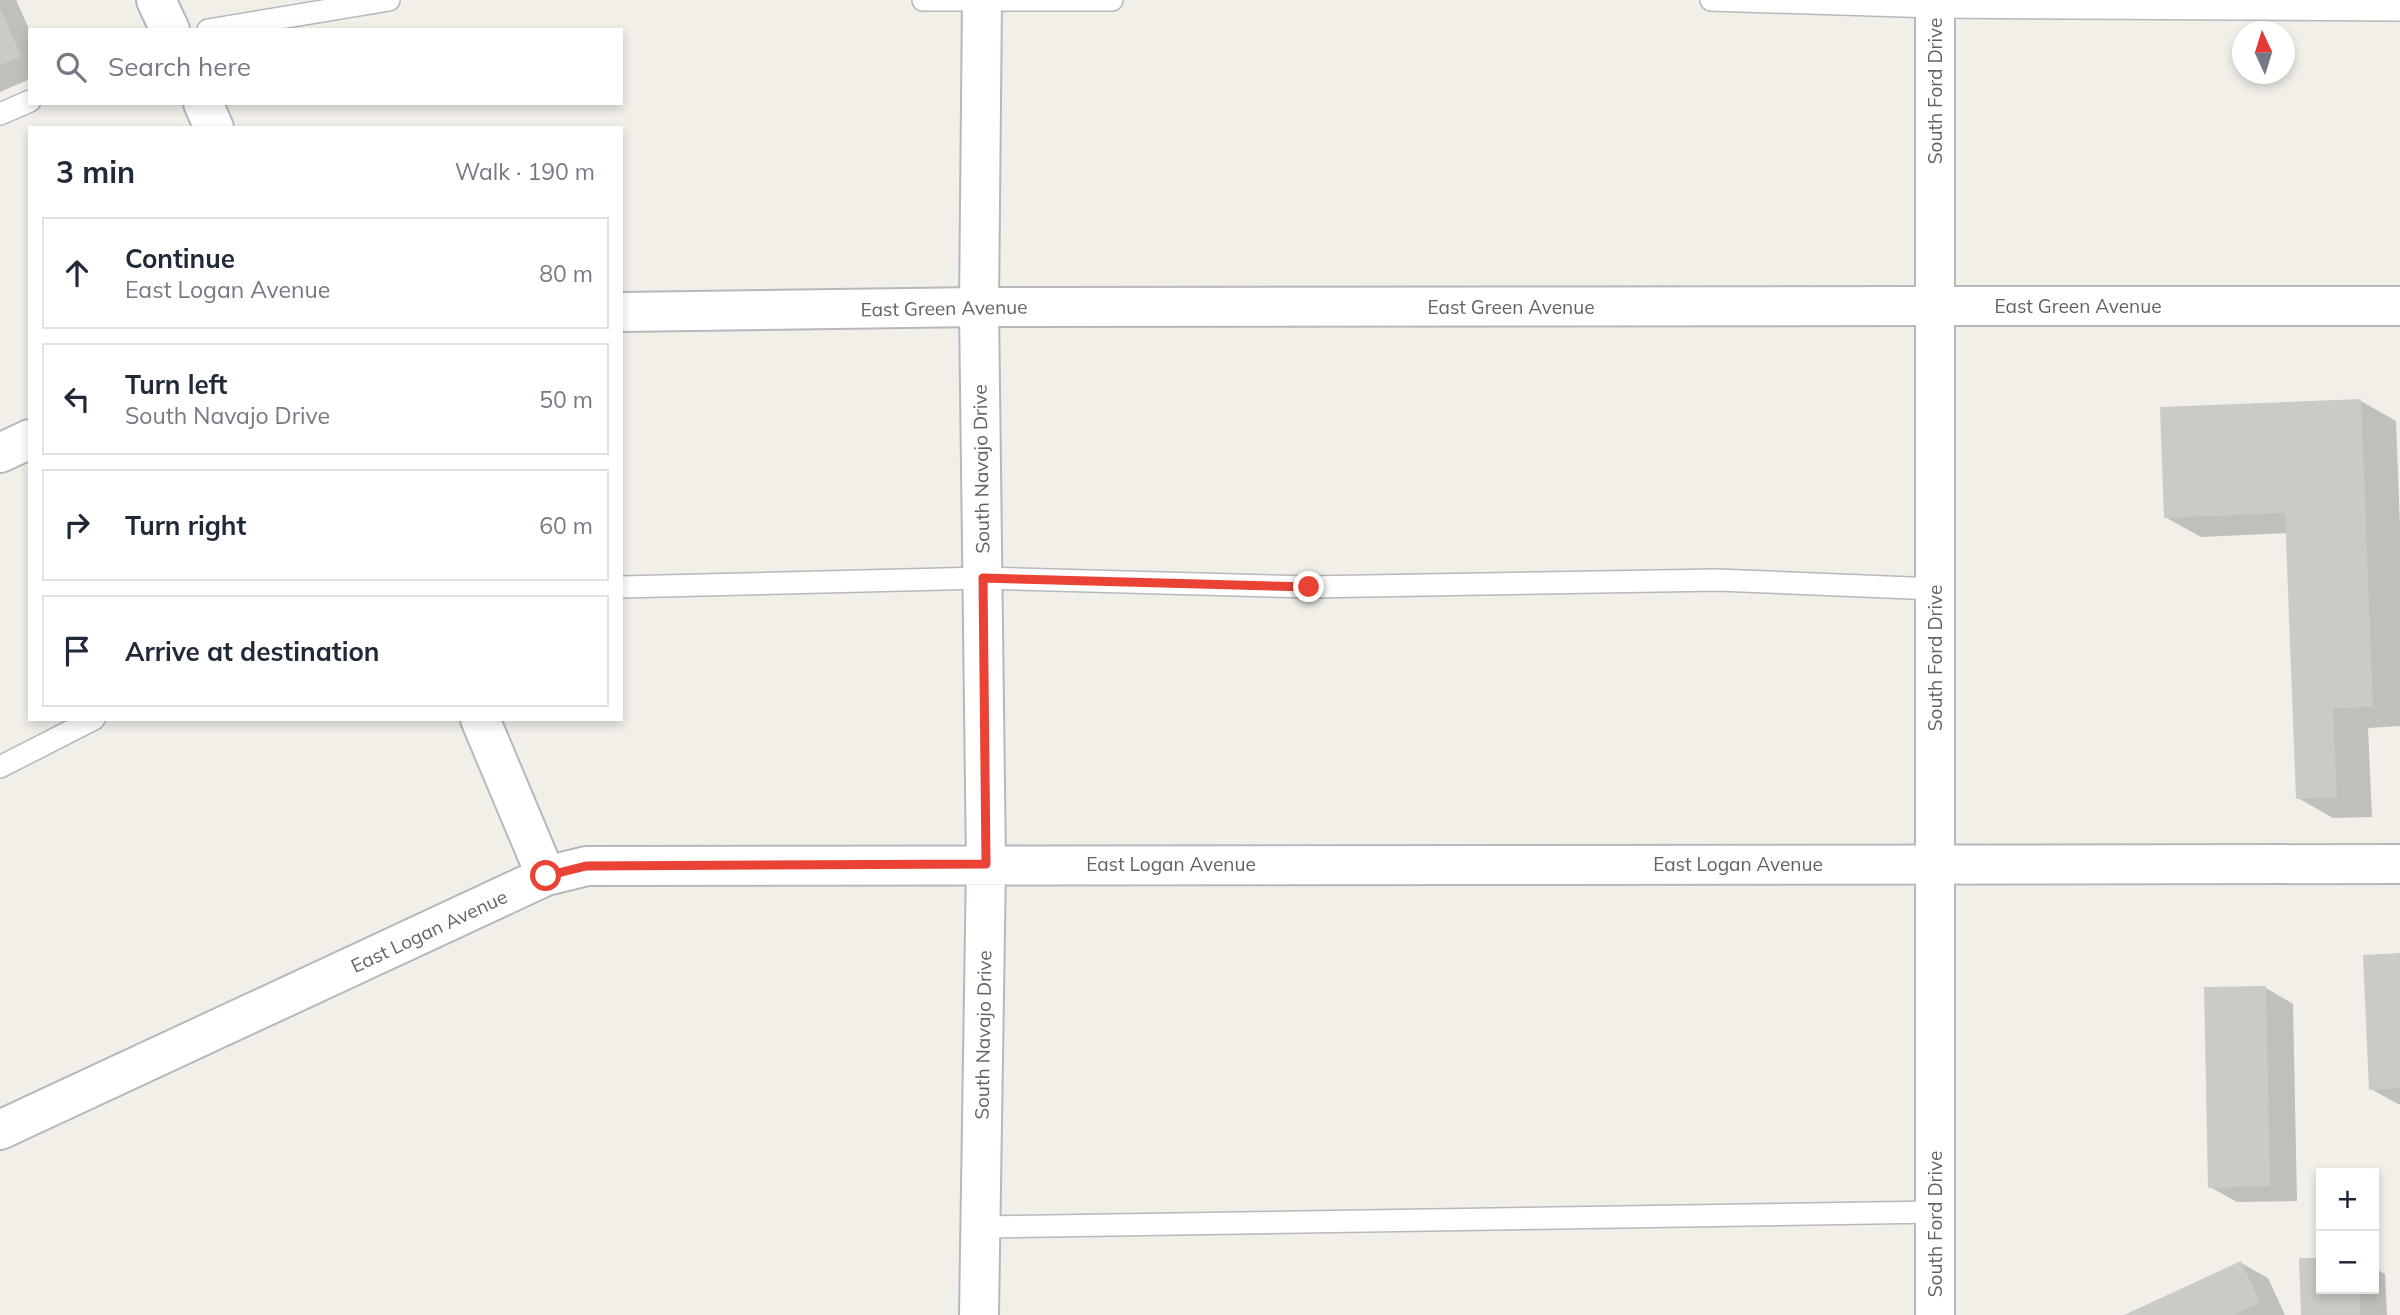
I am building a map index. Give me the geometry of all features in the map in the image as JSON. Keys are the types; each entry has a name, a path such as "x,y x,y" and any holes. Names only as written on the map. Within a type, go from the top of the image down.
{"street":[{"path":"156,0 169,28"},
{"name":"South Navajo Drive","path":"979,1315 986,864 979,307 982,0"},
{"name":"South Ford Drive","path":"1935,4 1935,1315"},
{"path":"204,105 213,126"},
{"name":"East Green Avenue","path":"623,312 979,307 2400,306"},
{"path":"0,453 28,440"},
{"path":"481,721 546,876"},
{"name":"East Logan Avenue","path":"0,1130 546,876 586,866 2400,864"}],"lane":[{"path":"220,28 389,0"},
{"path":"923,0 1112,0"},
{"path":"1711,0 2400,10"},
{"path":"0,114 28,102"},
{"path":"623,587 983,578 1309,587 1717,580 1935,589"},
{"path":"0,767 90,721"},
{"path":"979,1227 1935,1212"}],"building":[{"path":"0,8 21,56 0,65"},
{"path":"2361,399 2373,707 2333,708 2337,797 2296,799 2285,513 2164,518 2160,407"},
{"path":"2400,953 2400,1088 2369,1090 2363,955"},
{"path":"2266,986 2270,1186 2208,1188 2204,987"},
{"path":"2299,1258 2316,1258 2316,1294 2360,1294 2360,1315 2301,1315"},
{"path":"2241,1261 2260,1303 2234,1315 2124,1315"}],"route":[{"path":"546,876 586,866 986,864 983,578 1309,587"}]}
